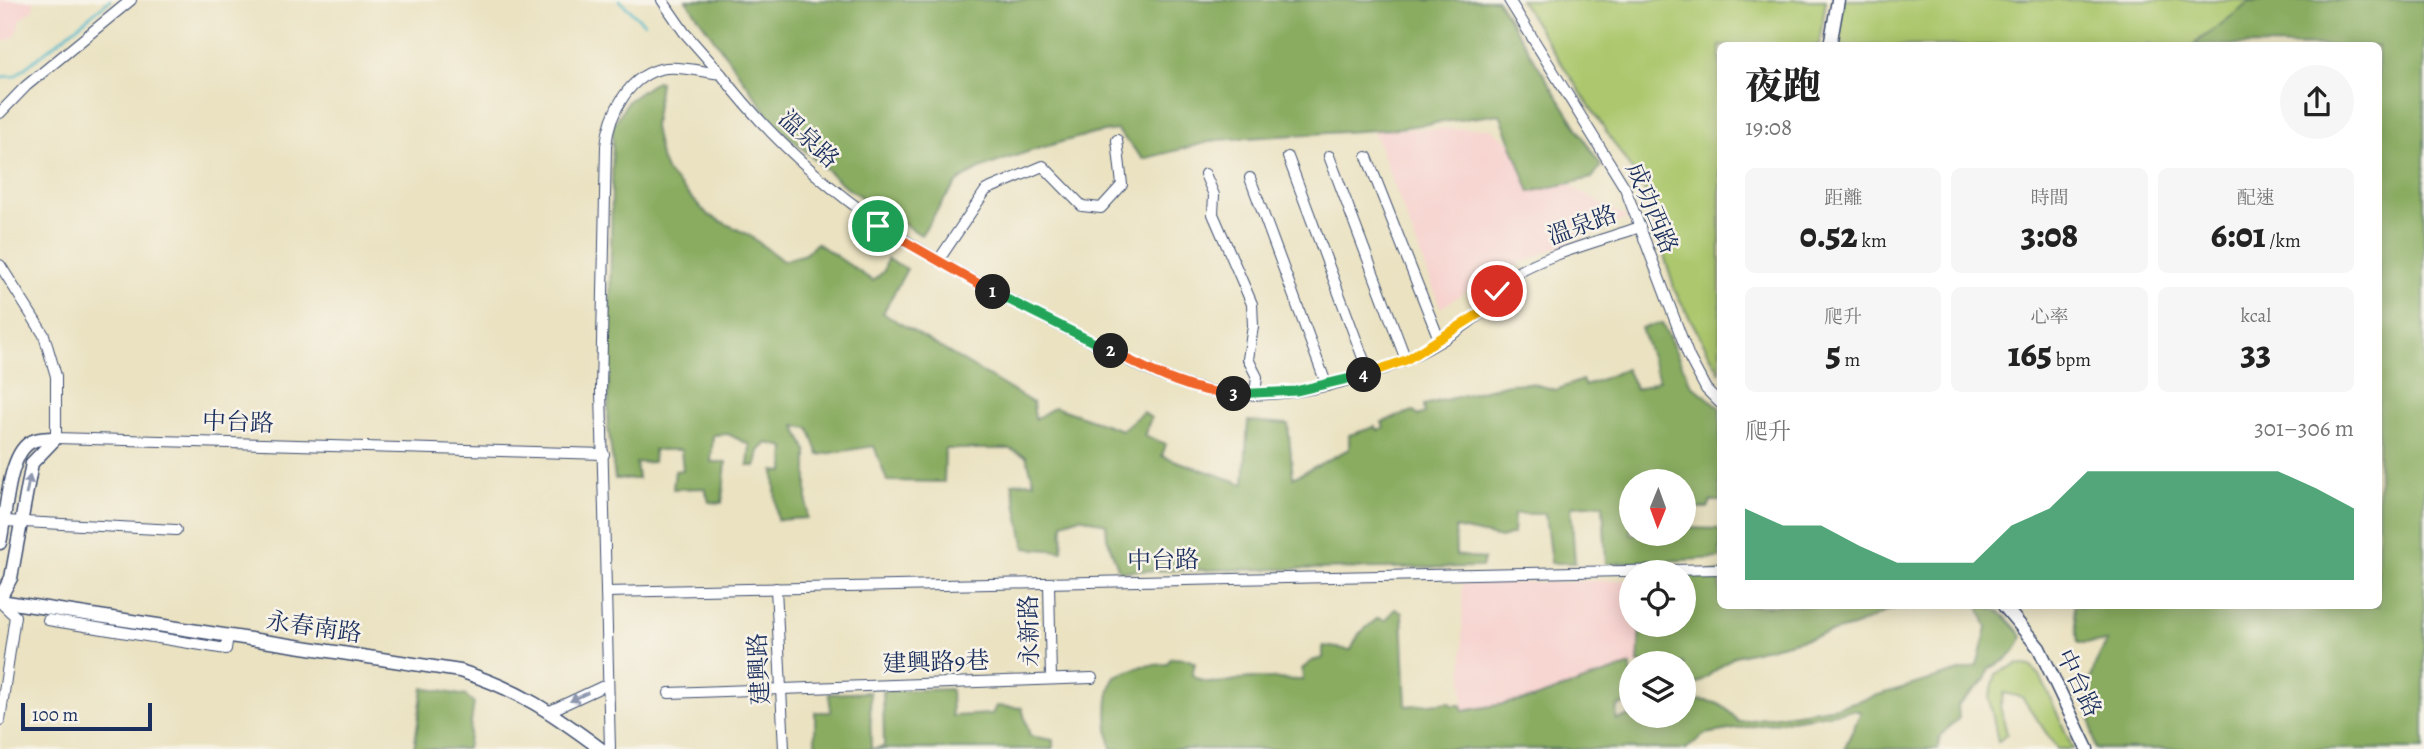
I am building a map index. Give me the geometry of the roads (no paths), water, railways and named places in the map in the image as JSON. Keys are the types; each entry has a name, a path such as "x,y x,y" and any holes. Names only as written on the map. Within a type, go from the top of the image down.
{"street":[{"path":"0,113 117,4 131,0"},
{"name":"溫泉路","path":"662,0 684,32 758,120 808,170 878,226 938,261 1151,371 1201,390 1255,394 1327,386 1369,374 1406,360 1483,312 1512,276 1532,265 1640,227"},
{"name":"成功西路","path":"1509,0 1625,188 1689,357 1706,389 1717,400"},
{"path":"1831,42 1838,0"},
{"path":"610,749 601,379 606,146 610,121 628,91 665,68 721,74"},
{"path":"938,261 986,190 1029,169 1042,166 1082,206 1101,208 1122,186 1117,140"},
{"path":"1288,156 1369,374"},
{"path":"1329,156 1406,360"},
{"path":"1367,157 1438,340"},
{"path":"1205,173 1214,195 1213,214 1252,304 1253,326 1248,359 1257,377 1255,394"},
{"path":"1251,178 1327,386"},
{"path":"0,265 44,335 56,376 56,438 32,463 10,578 0,600 15,616 0,720"},
{"path":"0,543 13,467 20,453 30,442 56,438"},
{"name":"中台路","path":"56,438 604,454"},
{"path":"5,521 20,524 176,530"},
{"name":"中台路","path":"606,592 1717,569"},
{"name":"永新路","path":"1049,583 1051,679"},
{"name":"建興路","path":"776,588 784,749"},
{"name":"永春南路","path":"0,600 460,671 505,685 550,711 601,749"},
{"name":"中台路","path":"2006,609 2039,648 2087,749"},
{"path":"48,620 226,649 228,635"},
{"name":"建興路9巷","path":"669,693 1092,678"},
{"path":"550,711 608,684"}],"waterway":[{"path":"0,77 15,76 110,0"},
{"path":"619,0 644,23"}]}
